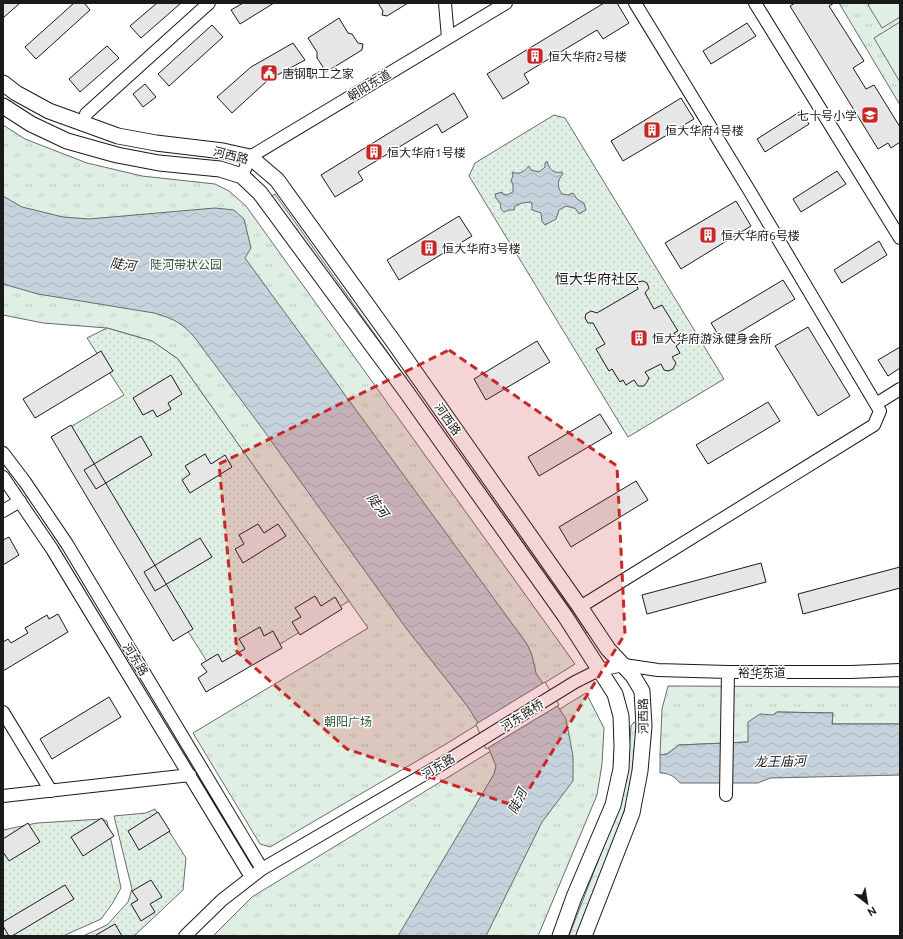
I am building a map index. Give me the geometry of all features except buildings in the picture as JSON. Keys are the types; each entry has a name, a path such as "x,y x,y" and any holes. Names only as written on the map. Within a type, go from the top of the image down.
{"main road":[{"name":"河西路","path":"3,83 16,93 49,111 118,136 156,143 223,151 250,157 277,180 388,334 608,649 633,676 642,691 644,726 640,771 632,813 584,936"},
{"name":"河西路","path":"3,106 31,124 67,140 117,155 159,164 220,169 242,176 260,193 400,384 565,616 614,694 621,716 622,746 620,769 613,805 560,936"}],"street":[{"path":"83,124 86,114 209,3"},
{"path":"445,3 448,38"},
{"name":"朝阳东道","path":"250,157 506,3"},
{"path":"580,607 874,425 880,411 636,3"},
{"path":"754,3 900,238"},
{"path":"242,176 250,157"},
{"path":"876,404 900,389"},
{"name":"河东路","path":"3,453 25,482 67,544 262,869"},
{"name":"河东路","path":"3,476 56,555 190,775 250,877"},
{"path":"3,511 20,501"},
{"name":"裕华东道","path":"599,670 624,665 658,670 728,672 851,672 900,670"},
{"name":"河东路桥","path":"469,748 575,682 599,670"},
{"path":"726,795 728,672"},
{"path":"3,712 51,791"},
{"name":"河东路","path":"185,936 222,900 262,869 469,748"},
{"path":"3,796 190,775"}],"highlighted area":[{"path":"449,350 617,466 625,634 518,807 347,749 237,652 219,464"}],"green space":[{"path":"839,3 900,3 900,105"},
{"path":"871,3 900,3 900,17 882,28 868,5"},
{"path":"900,22 900,82 874,38"},
{"path":"554,115 565,118 724,379 628,437 469,176 475,163"},
{"name":"陡河带状公园","path":"3,125 25,139 87,163 142,176 215,184 229,191 246,206 575,664 446,744 270,847 260,844 193,733 368,628 178,359 152,341 107,328 43,323 3,315"},
{"path":"275,194 587,632 584,635 270,197"},
{"path":"107,328 152,341 178,359 349,601 220,682 62,432 124,395 87,338"},
{"path":"668,686 900,687 900,724 832,724 833,713 777,712 748,742 679,745 667,754 660,755 662,709"},
{"path":"586,693 604,728 602,764 597,795 538,936 213,936 252,897"},
{"path":"634,722 636,724 636,751 631,786 623,815 576,936 569,936 617,812 627,770 631,726"},
{"path":"155,809 186,858 183,890 134,936 83,936 107,925 128,902 132,889 114,816 146,813"},
{"path":"102,819 107,821 121,888 101,919 63,936 3,936 3,830 37,823"}],"water":[{"path":"547,161 554,172 562,172 563,174 558,184 562,194 568,195 573,193 577,199 584,203 586,210 579,214 575,208 566,206 559,210 556,219 545,225 542,221 541,213 532,210 531,202 522,203 515,206 514,210 504,212 495,194 502,192 503,194 507,195 513,192 511,180 513,176 512,172 521,172 529,166 531,170 539,172 545,167 545,163"},
{"name":"陡河","path":"3,196 22,207 63,217 89,219 215,208 234,210 244,219 251,248 245,258 527,644 532,655 536,673 566,719 573,756 573,781 542,822 486,936 398,936 494,774 496,766 478,723 468,707 406,628 259,424 186,328 172,319 154,313 38,294 3,284"},
{"name":"龙王庙河","path":"777,712 833,713 832,724 900,724 900,775 770,778 758,783 680,783 671,775 660,773 660,755 667,754 679,745 748,742 748,722 760,714 773,715"}],"pier":[{"path":"545,682 559,705 486,749 476,724"}],"place":[{"name":"恒大华府2号楼","path":"535,56"},
{"name":"唐钢职工之家","path":"269,73"},
{"name":"七十号小学","path":"870,115"},
{"name":"恒大华府4号楼","path":"652,130"},
{"name":"恒大华府1号楼","path":"374,152"},
{"name":"恒大华府6号楼","path":"708,235"},
{"name":"恒大华府3号楼","path":"429,248"},
{"name":"恒大华府游泳健身会所","path":"639,338"}],"district":[{"name":"恒大华府社区","path":"597,279"}],"park label":[{"name":"朝阳广场","path":"348,721"}]}
